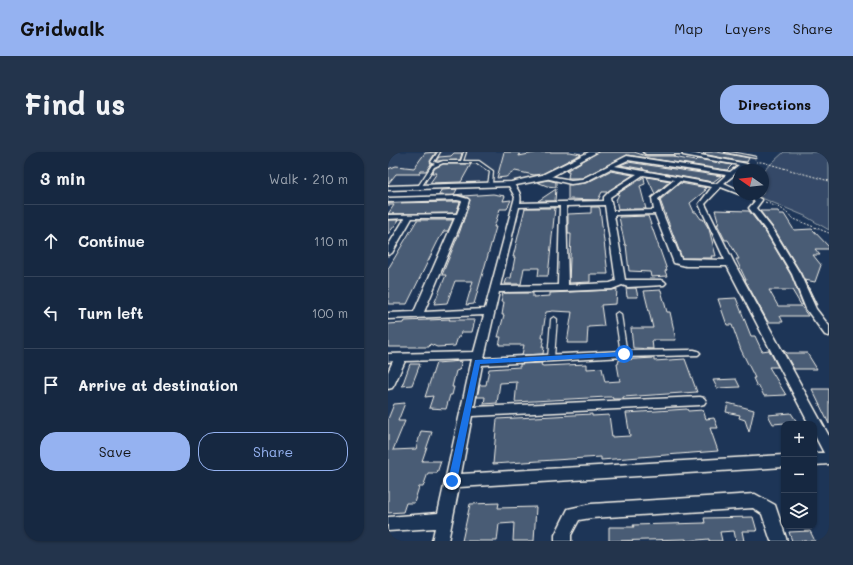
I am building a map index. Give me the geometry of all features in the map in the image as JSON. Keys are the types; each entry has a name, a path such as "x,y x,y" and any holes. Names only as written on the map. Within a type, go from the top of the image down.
{"street":[{"path":"388,188 511,184 544,177 594,152"},
{"path":"646,152 683,153 744,164"},
{"path":"670,164 683,153"},
{"path":"544,177 571,182 583,181 627,158 732,174"},
{"path":"609,167 719,185 733,190"},
{"path":"621,282 607,198 612,192 642,173"},
{"path":"732,174 719,185 702,204 730,263 829,448"},
{"path":"679,179 654,198 677,261 686,263 730,263"},
{"path":"440,541 478,358 518,197 511,184"},
{"path":"388,200 457,198 466,200 418,315"},
{"path":"759,200 752,208 770,231 792,267 811,309 829,334"},
{"path":"516,205 608,203"},
{"path":"563,204 564,288"},
{"path":"609,213 658,212"},
{"path":"388,253 410,216"},
{"path":"388,217 460,216"},
{"path":"494,289 612,286 621,282 628,284 661,283"},
{"path":"388,316 489,312"},
{"path":"388,358 552,358 624,354 694,353"},
{"path":"388,385 400,357"},
{"path":"466,412 700,401"},
{"path":"817,459 829,458"},
{"path":"452,481 781,461"},
{"path":"563,541 563,535 574,514 591,511 755,501 769,510 779,541"},
{"path":"388,524 445,520"}],"lane":[{"path":"437,164 432,162 439,152"},
{"path":"462,161 465,152"},
{"path":"726,152 755,157"},
{"path":"419,188 433,166 443,162 462,161 478,162 492,172 490,185"},
{"path":"618,314 624,354"},
{"path":"552,358 554,319"}],"path":[{"path":"744,164 762,162 829,181"},
{"path":"759,200 782,209 794,219 829,233"}],"shaded area":[{"path":"388,152 585,152 535,176 511,182 388,187"},
{"path":"784,152 829,152 829,230 805,216 766,200 769,200 769,166"}],"building":[{"path":"436,152 426,171 420,171 419,174 396,174 388,184 388,169 396,166 414,168 425,153"},
{"path":"504,152 520,152 519,156 539,152 570,152 581,154 542,174 534,175 515,171 506,177 497,178"},
{"path":"598,152 634,152 646,156 675,156 673,157 695,161 697,159 732,165 727,170 627,155 582,178 568,178 569,171 566,171"},
{"path":"705,152 717,152 749,158 747,162 738,161 703,154"},
{"path":"454,153 462,153 460,160 436,161 439,157 451,156"},
{"path":"628,162 721,176 713,182 644,170 642,167 643,169 620,165"},
{"path":"443,164 471,164 461,182 430,183 437,173 432,173 435,168"},
{"path":"610,171 633,175 607,192 602,192 598,200 568,199 568,185 586,183"},
{"path":"644,177 645,184 640,186 646,209 618,209 616,200 619,194 617,194"},
{"path":"647,177 670,181 655,194"},
{"path":"548,180 556,182 556,187 547,186 537,182"},
{"path":"680,183 707,188 690,203 694,212 696,212 701,219 703,219 709,229 716,256 711,256 712,258 682,258 660,200"},
{"path":"457,189 454,195 463,194 462,196 439,195 441,190"},
{"path":"556,189 555,201 538,201"},
{"path":"493,194 505,196 503,201 511,200 507,209 500,209 474,304 466,305 473,281 455,281 447,303 434,304 446,275 442,275 460,231 470,200 463,196"},
{"path":"460,202 456,213 388,214 394,205 388,205 388,203"},
{"path":"591,207 599,207 600,209 608,274 590,274 590,282 569,283 571,234 568,234 568,214 591,213"},
{"path":"525,208 555,208 548,276 538,276 539,268 524,268 521,284 505,284 507,278 511,278 515,257 513,257"},
{"path":"715,210 749,211 766,233 791,275 803,305 801,305 792,290 769,290 778,306 801,306 808,316 780,316 783,322 768,322 745,280 736,259 739,259 728,240 725,240 717,224 719,224"},
{"path":"760,211 778,211 780,214 784,214 794,230 812,229 829,247 829,249 815,249 820,255 813,255 821,265 815,282 805,280 817,305 801,273 775,230"},
{"path":"648,216 667,270 665,271 667,276 651,277 650,272 629,271 626,245 619,217"},
{"path":"388,220 399,220 388,234"},
{"path":"417,220 453,220 448,231 444,231 438,241 407,304 388,304 388,269"},
{"path":"626,288 636,288 638,297 627,297"},
{"path":"617,289 616,304 601,305 604,326 588,327 587,343 567,343 572,312 553,311 546,312 542,338 544,338 542,347 544,347 543,354 522,355 524,345 499,345 501,337 498,337 504,315 502,315 504,302 501,302 503,293 533,293 533,297 550,296 550,293"},
{"path":"661,290 667,312 670,312 676,340 652,340 653,349 633,348 631,328 653,328 644,291"},
{"path":"736,298 751,336 755,336 762,351 769,350 778,367 769,367 786,395 764,396 759,386 757,387 753,378 755,378 741,350 732,325 727,325 718,299"},
{"path":"450,319 449,320 475,320 472,332 461,332 455,346 437,347 430,344 429,347 388,347 388,324 404,323 405,321"},
{"path":"783,350 787,353 807,353 817,369 794,369"},
{"path":"654,358 654,361 685,359 697,392 623,397 623,399 613,399 612,397 607,397 515,402 517,382 500,383 497,403 484,404 485,397 477,397 480,385 486,385 489,369 520,367 520,364 542,363 541,365 543,366 587,364 587,369 602,368 605,382 620,381 617,364 619,360"},
{"path":"462,361 459,370 456,371 452,387 454,387 452,395 450,395 446,409 429,408 433,396 425,397 436,363"},
{"path":"410,364 420,364 412,385 402,386"},
{"path":"736,379 740,387 717,388 713,380"},
{"path":"812,389 829,389 829,424"},
{"path":"405,403 398,421 405,421 393,450 416,449 421,431 432,432 422,461 441,461 437,473 428,473 423,487 419,487 414,503 406,503 403,512 388,513 388,419 394,404"},
{"path":"728,403 754,410 749,432 745,420 739,418 740,415 726,412"},
{"path":"687,409 688,411 703,410 706,419 714,418 718,428 710,428 718,451 601,460 601,457 493,464 497,419 592,414 592,416 609,415 612,437 630,436 626,413"},
{"path":"791,413 796,421 781,421 781,423 773,424 768,415"},
{"path":"499,503 498,508 536,507 534,541 513,541 514,523 499,524 497,541 462,541 470,504"},
{"path":"753,517 757,531 742,531 744,541 736,541 734,531 720,532 722,541 709,541 709,539 686,541 686,539 609,541 609,527 705,523 704,518"},
{"path":"810,531 815,541 792,541 789,532"}],"route":[{"path":"452,481 477,362 624,354"}]}
